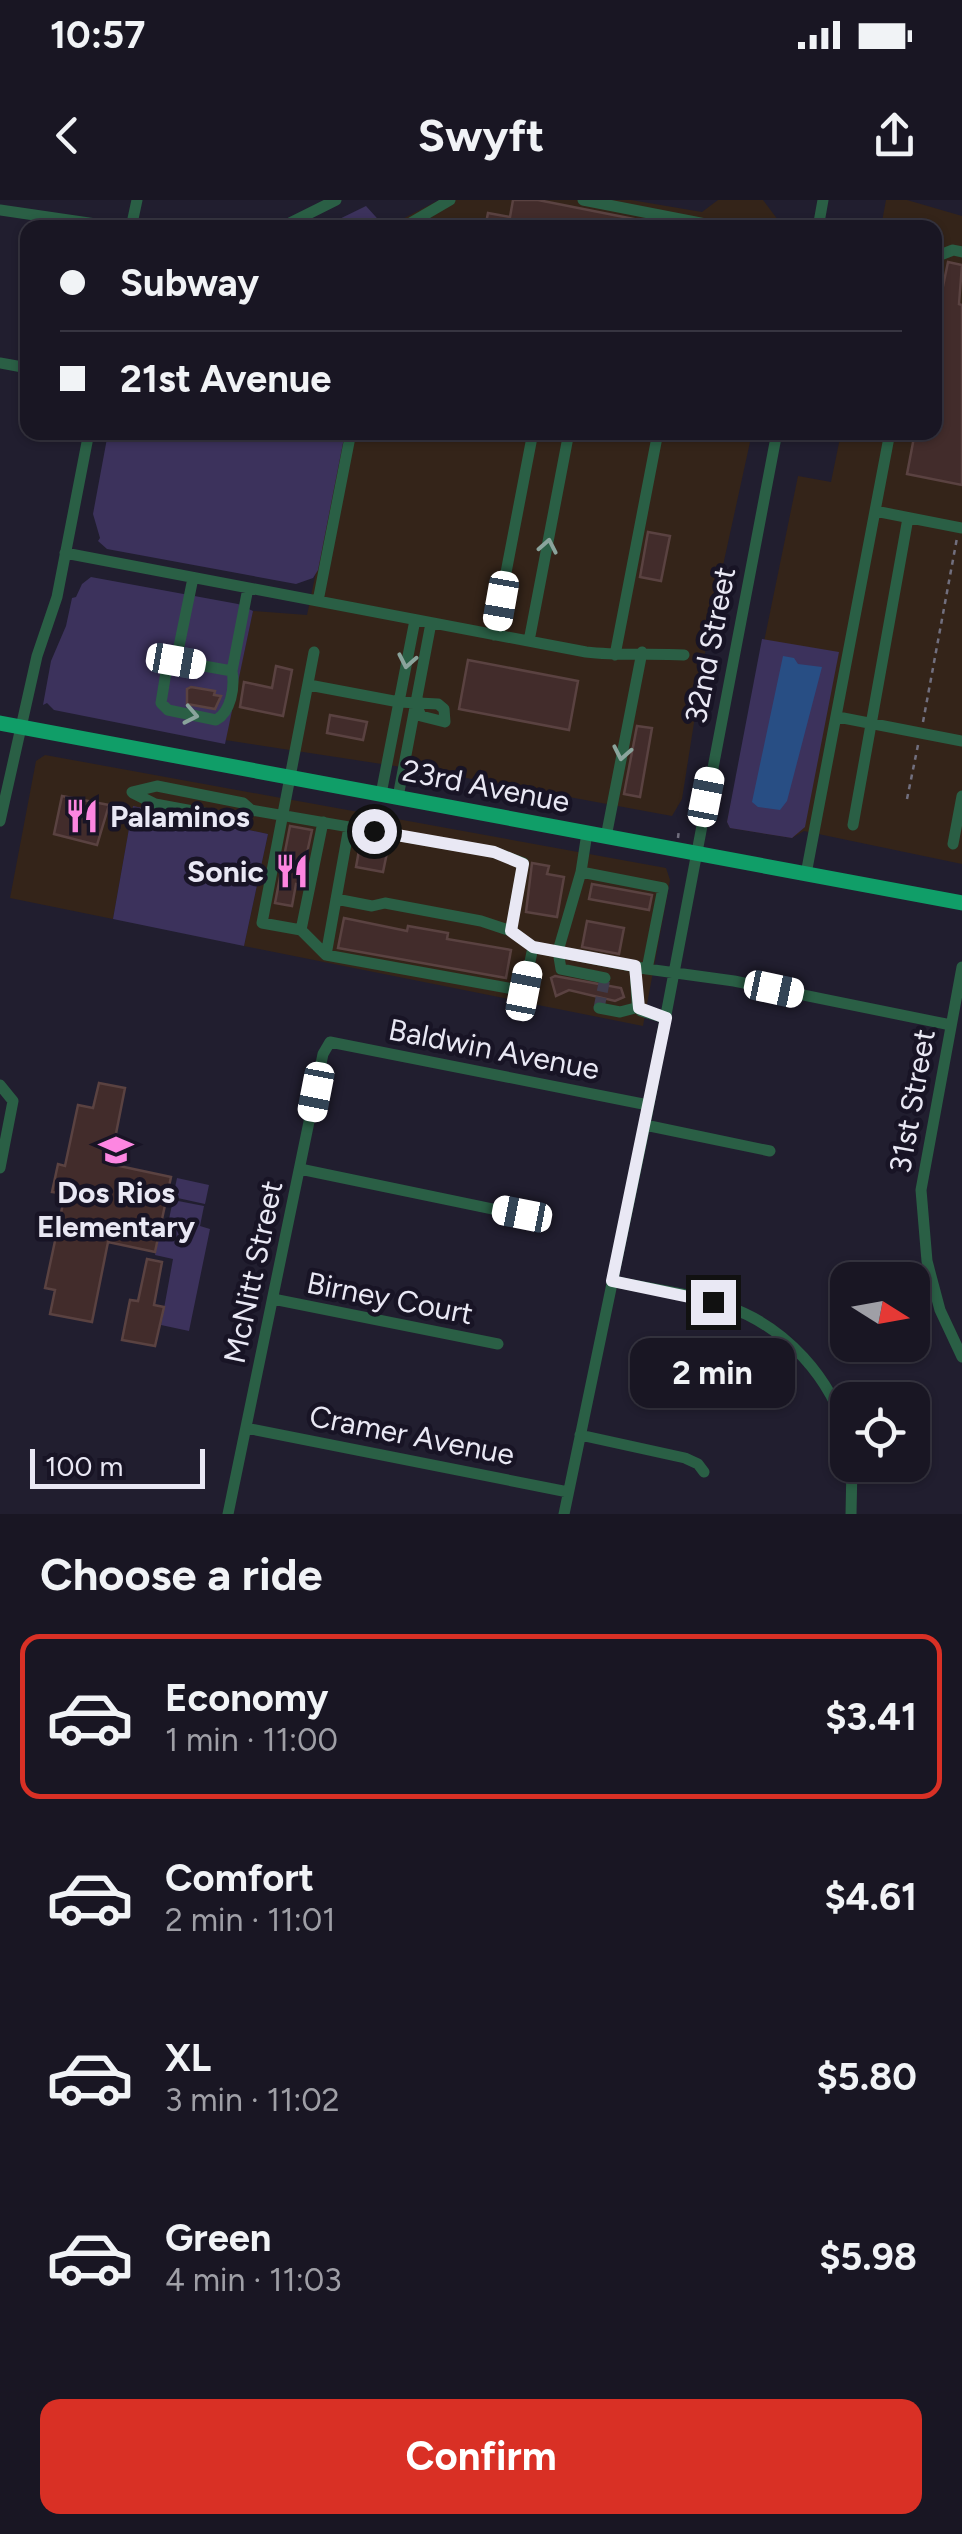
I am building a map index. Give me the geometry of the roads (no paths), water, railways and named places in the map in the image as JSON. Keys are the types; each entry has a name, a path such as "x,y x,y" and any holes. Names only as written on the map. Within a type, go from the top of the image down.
{"main road":[{"name":"23rd Avenue","path":"0,722 962,904"}],"street":[{"path":"296,220 336,200"},
{"path":"416,220 450,200"},
{"path":"583,200 685,220"},
{"path":"0,210 68,220"},
{"path":"0,821 20,726 57,597 87,440"},
{"path":"318,601 350,440"},
{"path":"494,635 531,440"},
{"path":"529,642 567,440"},
{"path":"615,656 656,440"},
{"name":"32nd Street","path":"564,1514 666,1018 775,440"},
{"path":"806,874 888,440"},
{"path":"875,511 960,527"},
{"path":"853,825 908,518"},
{"path":"65,553 529,642 615,656 642,652 684,655"},
{"path":"176,661 193,578"},
{"path":"232,671 176,661 167,666 160,698 164,708 216,720 228,709 248,588"},
{"path":"381,794 415,620"},
{"path":"398,798 431,623"},
{"path":"314,652 262,922 301,930 326,955 524,991 533,947"},
{"path":"606,836 642,652"},
{"path":"309,685 416,704"},
{"path":"838,716 962,740"},
{"path":"251,810 236,820 155,804 132,792 157,786 243,802 251,810 494,852 523,864 511,931"},
{"path":"953,844 962,796"},
{"path":"301,930 323,822"},
{"path":"326,955 349,827"},
{"path":"588,833 558,951 561,969 604,978"},
{"path":"581,872 663,888 641,968 639,1008"},
{"path":"336,899 372,906 385,903 481,921 511,931 533,947 641,968 734,980 951,1026"},
{"name":"31st Street","path":"962,967 922,1168 921,1217 940,1310 962,1357"},
{"path":"599,1008 620,1012 639,1008 666,1018"},
{"name":"Baldwin Avenue","path":"330,1042 648,1105"},
{"name":"McNitt Street","path":"228,1514 323,1054 330,1042"},
{"path":"0,1085 13,1101 0,1168"},
{"path":"644,1125 770,1150"},
{"path":"300,1169 522,1214"},
{"path":"612,1281 718,1303 769,1329 816,1370 830,1395"},
{"name":"Birney Court","path":"273,1299 498,1344"},
{"name":"Cramer Avenue","path":"246,1428 568,1492"},
{"path":"580,1435 684,1458 698,1464 704,1472"},
{"path":"851,1514 852,1482"}],"water":[{"path":"783,656 794,658 798,664 822,667 787,801 780,810 758,807 752,802"}],"tunnel":[{"path":"599,1008 605,978"}],"place":[{"name":"Palaminos","path":"82,816"},
{"name":"Sonic","path":"292,871"},
{"name":"Dos Rios Elementary","path":"116,1150"}]}
